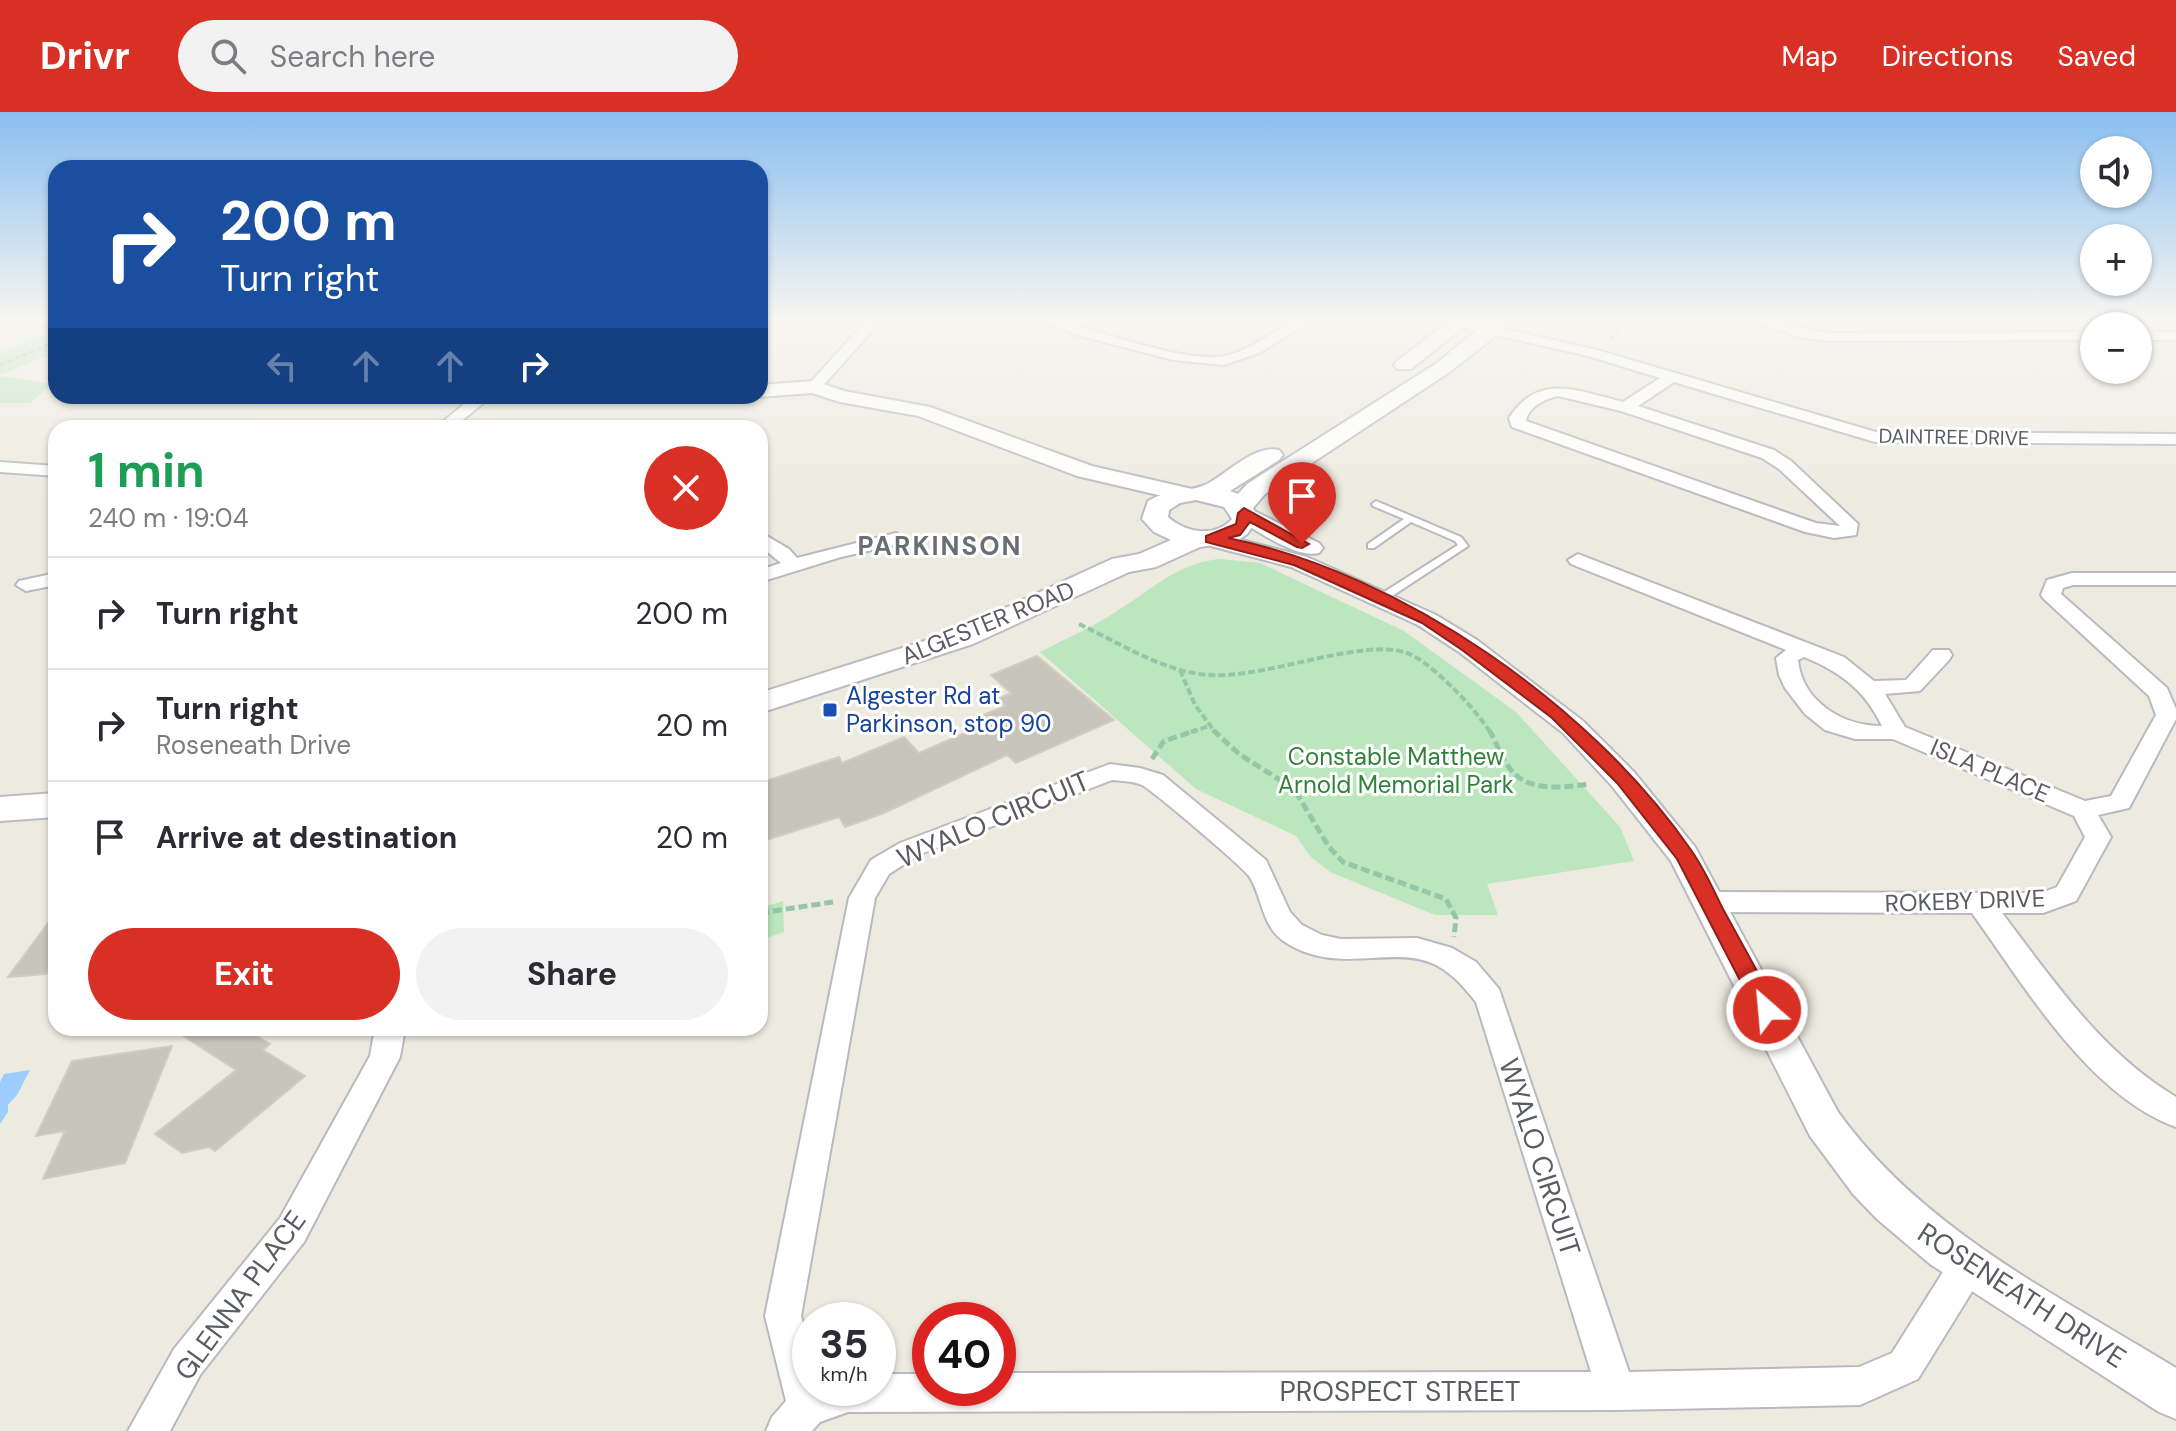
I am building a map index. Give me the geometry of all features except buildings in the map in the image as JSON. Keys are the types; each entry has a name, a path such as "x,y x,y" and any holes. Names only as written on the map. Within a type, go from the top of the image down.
{"main road":[{"path":"1196,494 1242,510 1256,489 1423,381"},
{"path":"1196,494 1326,418"},
{"name":"ALGESTER ROAD","path":"1122,565 1157,519 1164,500 1196,494"},
{"name":"ALGESTER ROAD","path":"768,700 963,638 1122,565 1146,561 1203,539 1235,532 1242,526 1242,510"},
{"path":"1157,519 1169,532 1203,539"},
{"path":"0,809 48,806"}],"street":[{"path":"814,387 820,381"},
{"path":"1626,407 1768,454 1785,465 1849,524 1849,531 1812,528 1518,424 1521,410 1548,392 1558,391 1626,407 1666,381"},
{"name":"DAINTREE DRIVE","path":"1683,381 1875,437 2176,439"},
{"path":"768,390 814,387 829,394 893,404 945,417 1085,471 1196,494"},
{"path":"453,420 474,404"},
{"path":"0,467 48,470"},
{"path":"1085,471 1157,519"},
{"name":"ROSENEATH DRIVE","path":"1242,510 1277,533 1488,638 1564,692 1657,792 1677,825 1684,855"},
{"path":"768,573 896,539"},
{"name":"ROSENEATH DRIVE","path":"1203,539 1256,548 1392,592 1544,702 1573,727 1623,779 1684,855 1824,1124 1846,1159 1874,1190 1914,1226 1968,1265 2176,1395"},
{"path":"768,543 793,565"},
{"path":"1578,560 1632,572 1836,662 1858,675 1887,711 1896,732"},
{"path":"2083,810 2120,802 2167,715 2159,693 2051,595 2054,584 2072,579 2176,579"},
{"path":"26,585 48,581"},
{"name":"ISLA PLACE","path":"1801,649 1787,658 1787,675 1820,718 1858,732 1896,732 2083,810"},
{"path":"1869,688 1912,686 1941,655"},
{"name":"WYALO CIRCUIT","path":"797,1419 783,1316 862,898 880,867 909,849 1110,772 1154,781 1257,867 1265,878 1281,920 1303,938 1335,948 1426,950 1447,956 1474,975 1489,997 1616,1391"},
{"name":"ROKEBY DRIVE","path":"1711,902 2043,903 2067,894 2098,837 2083,810"},
{"path":"1980,904 2093,1051 2151,1100 2176,1113"},
{"name":"GLENNA PLACE","path":"148,1431 187,1362 292,1230 385,1057 389,1036"},
{"name":"PROSPECT STREET","path":"797,1419 848,1393 1616,1391 1860,1386 1905,1366 1968,1265"}],"lane":[{"path":"1376,504 1458,539 1463,546 1392,592"},
{"path":"1371,546 1411,518"}],"path":[{"path":"1079,624 1180,670 1206,676 1238,674 1385,648 1412,655 1468,703 1491,732 1514,775 1534,785 1558,787 1623,779"},
{"path":"1180,670 1188,694 1223,741 1288,783 1299,795 1329,850 1343,862 1446,899 1456,918 1454,944 1447,956"},
{"path":"1140,776 1164,741 1212,725"},
{"path":"768,912 862,898"}],"green space":[{"path":"0,381 48,383 48,388 30,403 0,403"},
{"name":"Constable Matthew Arnold Memorial Park","path":"1221,559 1260,563 1404,631 1516,712 1620,827 1634,861 1487,884 1498,915 1435,915 1330,872 1310,856 1296,836 1196,789 1040,652 1108,617 1179,571"},
{"path":"783,901 784,932 768,937 768,906"}],"water":[{"path":"30,1070 0,1124 0,1082 4,1074"}],"place":[{"name":"Algester Rd at Parkinson, stop 90","path":"830,710"}],"district":[{"name":"PARKINSON","path":"940,546"}],"route":[{"path":"1302,544 1244,513 1242,526 1235,532 1211,539 1256,548 1299,562 1427,620 1544,702 1623,779 1684,855 1767,1010"}]}
